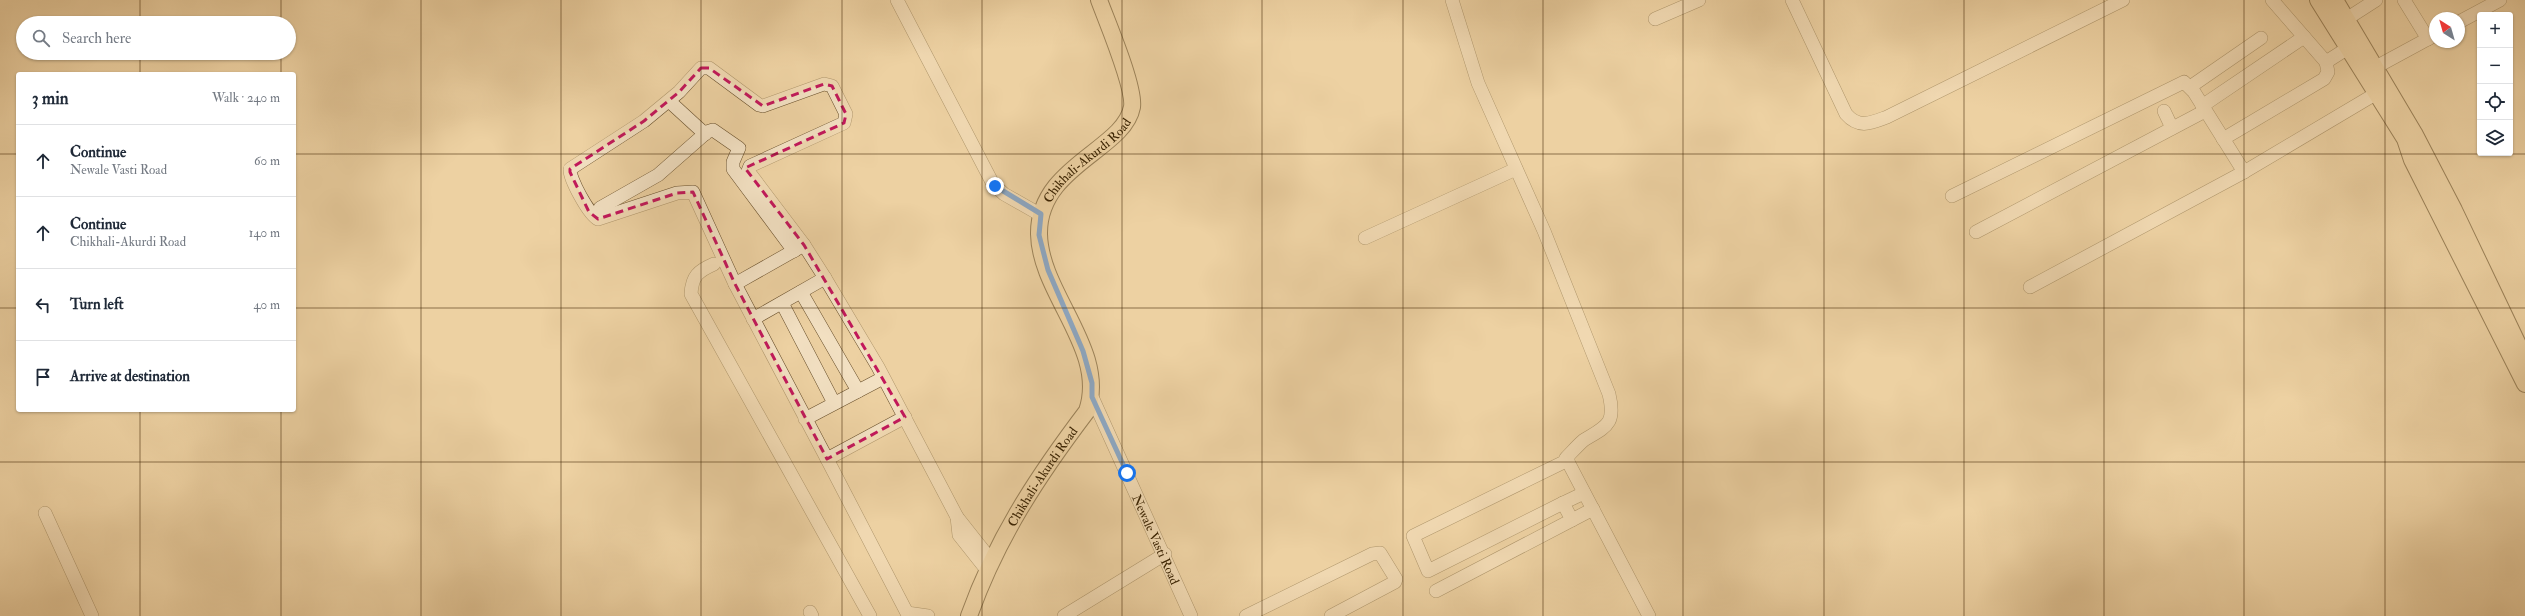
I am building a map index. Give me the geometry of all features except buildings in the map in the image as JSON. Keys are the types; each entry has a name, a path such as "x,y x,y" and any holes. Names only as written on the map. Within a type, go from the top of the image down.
{"main road":[{"name":"Chikhali-Akurdi Road","path":"968,616 989,565 1015,514 1087,411 1092,397 1092,383 1087,362 1042,253 1039,235 1041,214 1044,206 1063,178 1121,127 1132,106 1128,82 1099,0"},
{"path":"2318,0 2405,139 2412,160 2525,384"},
{"path":"2335,0 2348,18 2376,67 2454,210 2525,359"}],"street":[{"path":"897,0 993,184 1004,194 1041,214"},
{"path":"1452,0 1474,73 1544,231 1609,394 1613,409 1611,418 1603,430 1583,441 1566,458 1649,616"},
{"path":"1655,19 1699,0"},
{"path":"1792,0 1846,114 1852,121 1866,125 1894,113 2123,0"},
{"path":"2223,139 2324,78 2328,72 2326,62 2272,0"},
{"path":"2348,18 2376,0"},
{"path":"2404,0 2429,33"},
{"path":"2465,19 2500,0"},
{"path":"1976,232 2172,128 2204,108 2304,37"},
{"path":"2190,87 2261,38"},
{"path":"2376,67 2429,39"},
{"path":"2326,62 2348,48"},
{"path":"799,248 748,172 748,168 844,123 846,114 832,86 824,84 763,106 759,105 709,68 704,67 669,101 644,121 570,169 571,176 589,212 598,219 677,193 693,192 735,284 907,613 928,616"},
{"path":"1952,196 2184,82 2190,87 2244,172"},
{"path":"2030,287 2244,172 2377,93"},
{"path":"669,101 705,134"},
{"path":"2164,111 2172,128"},
{"path":"600,208 658,175 705,134 713,130 739,148 733,162 733,168 799,248 826,278 905,417 957,517 960,535 989,565"},
{"path":"1365,238 1516,169"},
{"path":"735,284 799,248"},
{"path":"714,264 697,273 692,282 691,294 870,616"},
{"path":"753,319 826,278"},
{"path":"801,292 858,391"},
{"path":"782,303 834,403"},
{"path":"805,419 883,378"},
{"name":"Newale Vasti Road","path":"1092,397 1165,554 1191,616"},
{"path":"826,459 905,417"},
{"path":"1568,460 1413,536 1428,571 1584,493"},
{"path":"1563,503 1572,520"},
{"path":"1436,591 1593,509"},
{"path":"45,513 92,616"},
{"path":"1246,616 1372,554 1380,553 1396,579 1395,582 1331,616"},
{"path":"1064,616 1165,554"}],"highlighted area":[{"path":"701,68 709,68 763,106 824,84 832,86 846,114 844,123 745,168 804,245 905,417 827,459 735,284 693,192 677,193 598,219 589,212 570,172 570,169 644,121 679,92"}],"route":[{"path":"995,186 1004,194 1041,214 1039,235 1042,253 1089,367 1092,383 1092,397 1127,473"}]}
